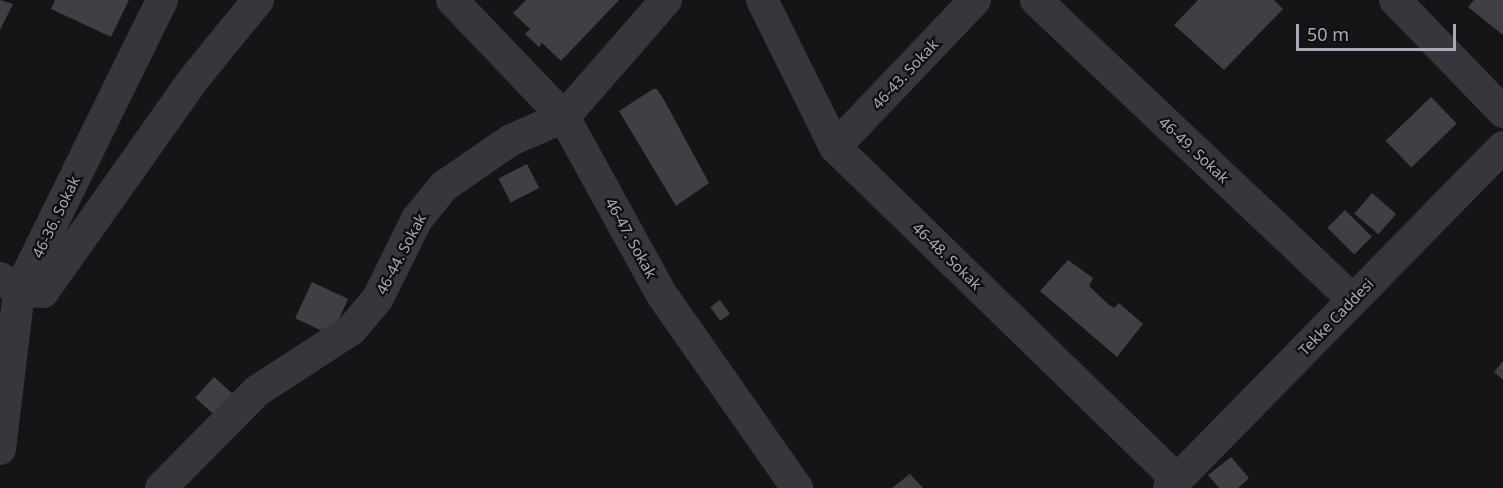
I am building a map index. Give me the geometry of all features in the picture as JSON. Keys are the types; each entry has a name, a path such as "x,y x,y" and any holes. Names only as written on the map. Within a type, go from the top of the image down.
{"street":[{"name":"46-36. Sokak","path":"0,449 10,285 162,0"},
{"path":"10,285 43,292 193,80 258,0"},
{"name":"46-47. Sokak","path":"452,0 564,117 662,295 797,488"},
{"name":"46-44. Sokak","path":"161,488 257,391 352,329 378,298 417,219 444,186 511,140 564,117 666,0"},
{"name":"46-48. Sokak","path":"762,0 835,147 1173,484"},
{"name":"46-43. Sokak","path":"835,147 975,0"},
{"name":"46-49. Sokak","path":"1036,0 1353,300"},
{"path":"1395,0 1503,112"},
{"name":"Tekke Caddesi","path":"1173,484 1503,147"}],"building":[{"path":"0,0 13,4 0,30"},
{"path":"55,0 129,0 111,37 51,9"},
{"path":"526,0 619,0 561,61 542,43 539,47 525,34 530,29 513,13"},
{"path":"1198,0 1274,0 1283,9 1224,70 1174,25"},
{"path":"1474,0 1503,0 1503,35 1468,7"},
{"path":"653,89 657,89 663,98 709,183 676,206 619,111"},
{"path":"1431,97 1457,124 1411,167 1386,141"},
{"path":"527,164 539,188 511,203 498,179"},
{"path":"1372,193 1396,214 1378,234 1354,213"},
{"path":"1345,210 1372,237 1354,255 1327,228"},
{"path":"1068,260 1093,278 1089,286 1108,304 1114,308 1119,303 1143,324 1117,357 1040,291"},
{"path":"312,282 348,299 331,335 295,318"},
{"path":"720,300 730,314 720,321 710,307"},
{"path":"1503,361 1503,380 1494,372"},
{"path":"214,377 235,396 216,417 195,398"},
{"path":"1231,457 1249,478 1238,488 1219,488 1208,475"},
{"path":"910,474 923,488 892,488"}]}
